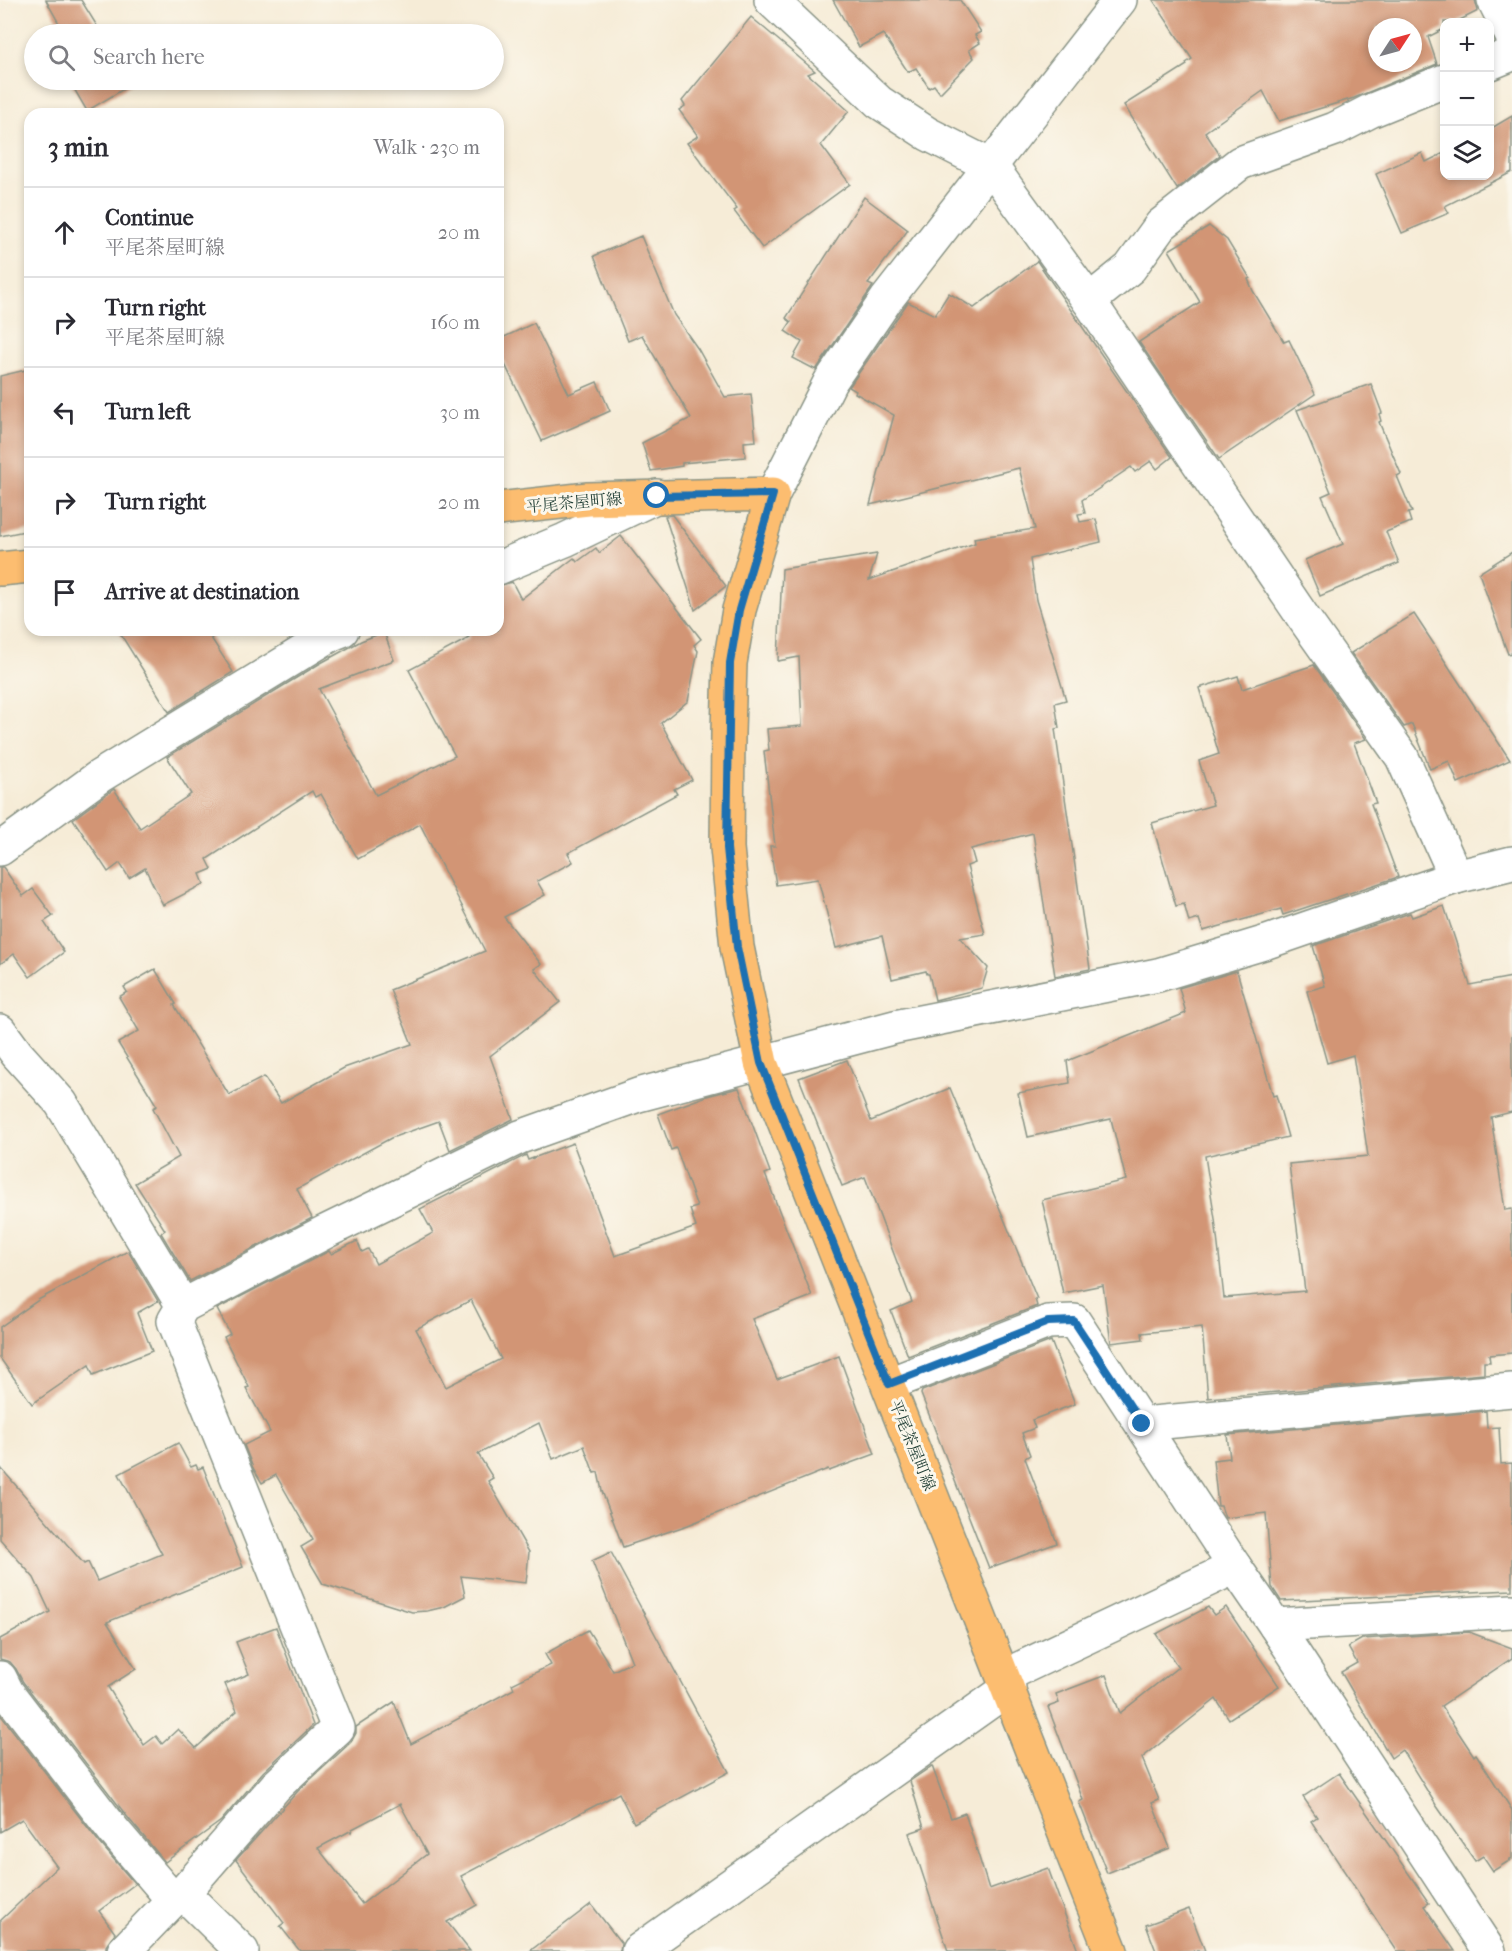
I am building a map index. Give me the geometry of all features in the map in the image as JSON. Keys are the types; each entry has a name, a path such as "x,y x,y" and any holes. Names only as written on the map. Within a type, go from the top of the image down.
{"main road":[{"name":"平尾茶屋町線","path":"504,508 588,499 773,494 739,610 730,663 728,733 728,859 737,947 761,1063 1112,1951"},
{"path":"0,569 24,567"}],"street":[{"path":"771,0 879,102 928,134 991,166 1089,301 1305,620 1402,757 1456,877"},
{"path":"773,494 830,382 886,300 1120,0"},
{"path":"1494,0 1512,36"},
{"path":"1494,61 1512,54"},
{"path":"1089,301 1130,268 1161,225 1240,162 1335,129 1370,111 1440,83"},
{"path":"504,565 565,540 657,496"},
{"path":"0,849 100,776 329,636"},
{"path":"124,1951 178,1897 276,1786 338,1728 174,1321 183,1306 327,1231 520,1137 638,1095 894,1027 1158,975 1267,942 1456,877 1512,863"},
{"path":"0,1031 16,1054 61,1103 183,1306"},
{"path":"889,1384 1048,1322 1074,1321 1489,1951"},
{"path":"1142,1424 1512,1390"},
{"path":"649,1947 1007,1682 1235,1567"},
{"path":"1275,1625 1509,1616"},
{"path":"0,1678 7,1692 114,1831 178,1897 242,1951"}],"building":[{"path":"46,0 81,0 96,24 59,24"},
{"path":"833,0 960,0 981,32 975,35 980,43 969,50 974,58 940,93 934,85 929,88 916,68 908,72 883,34 859,47"},
{"path":"1153,0 1475,0 1478,11 1464,18 1440,18 1440,31 1428,37 1437,64 1422,70 1422,18 1368,18 1368,72 1417,72 1354,98 1279,121 1263,91 1205,132 1220,155 1177,189 1124,105 1187,65 1186,63 1192,59"},
{"path":"751,17 815,71 808,74 849,111 821,145 850,184 762,248 734,211 737,209 687,143 698,136 679,110 685,106 682,101"},
{"path":"75,90 122,90 92,108 85,108"},
{"path":"1512,116 1512,172 1445,206 1449,213 1402,233 1376,174 1422,153 1426,162 1440,155 1440,180 1494,180 1494,127"},
{"path":"864,197 908,230 868,284 873,286 816,370 793,358 802,342 785,331 791,322 786,318"},
{"path":"1209,226 1227,240 1250,278 1248,279 1253,291 1284,342 1289,340 1315,394 1219,459 1139,342 1200,302 1169,250"},
{"path":"641,236 674,315 698,349 725,397 751,394 756,441 744,442 745,457 682,463 682,466 651,471 642,443 691,418 642,335 628,341 594,256"},
{"path":"1037,261 1172,457 1157,469 1151,461 1135,472 1131,467 1082,500 1085,513 1078,514 1080,522 1096,519 1101,542 1030,559 1036,600 1066,700 1055,703 1059,728 1055,729 1090,969 1055,976 1033,833 971,849 975,863 967,866 985,934 960,938 988,968 982,988 935,1000 929,974 926,971 892,979 882,936 836,948 818,879 776,885 770,846 775,846 764,751 769,750 767,729 802,726 799,657 778,661 782,569 877,554 869,580 975,543 974,538 1035,529 1019,468 870,505 894,415 855,393 856,391 849,387 908,302 935,315 949,293 974,308"},
{"path":"534,323 569,394 597,382 610,411 542,441 504,362 504,337"},
{"path":"24,370 24,531 0,536 0,376"},
{"path":"1371,384 1382,413 1379,414 1381,421 1379,422 1401,474 1397,476 1412,512 1408,513 1411,522 1386,532 1399,563 1320,596 1305,560 1343,544 1322,496 1331,492 1297,410"},
{"path":"672,515 726,586 695,610 665,516"},
{"path":"621,536 701,639 694,645 698,651 688,701 661,723 692,780 674,789 677,794 568,853 573,862 537,881 545,895 504,917 541,964 534,969 560,1002 490,1056 513,1119 450,1150 439,1121 391,1138 297,1189 312,1218 190,1281 161,1233 165,1230 135,1183 179,1157 153,1108 157,1106 118,1043 139,1031 119,997 127,992 124,987 155,969 176,1004 174,1005 229,1095 264,1077 281,1103 344,1068 412,1044 390,990 485,951 420,824 358,859 321,794 315,797 312,791 207,859 212,869 200,874 204,884 163,905 145,868 129,878 120,863 108,872 73,819 114,789 140,828 191,794 167,757 319,664 374,636 385,636 394,660 319,689 376,795 455,756 409,670 469,638 468,636 504,636 504,584 512,582 521,599 574,558 577,562 596,548 599,553"},
{"path":"1512,552 1512,653 1508,654 1479,573"},
{"path":"1414,614 1510,760 1458,783 1449,761 1430,769 1412,724 1404,727 1351,653"},
{"path":"122,636 210,636 233,672 169,712"},
{"path":"1314,665 1366,739 1354,743 1376,803 1371,804 1398,877 1283,915 1281,909 1203,931 1199,919 1189,922 1184,904 1176,906 1152,823 1213,805 1199,761 1219,754 1199,688 1238,676 1242,689"},
{"path":"0,867 3,867 23,896 33,889 53,916 44,922 64,952 30,977 14,954 0,964"},
{"path":"1444,906 1470,985 1512,977 1512,1112 1491,1117 1505,1210 1512,1209 1512,1353 1489,1355 1490,1362 1484,1362 1484,1374 1208,1398 1202,1327 1142,1333 1143,1339 1111,1343 1103,1285 1063,1293 1042,1200 1126,1180 1111,1119 1028,1137 1018,1093 1070,1083 1067,1061 1186,1013 1179,988 1237,971 1273,1096 1276,1095 1288,1137 1205,1156 1224,1298 1305,1291 1289,1164 1368,1156 1353,1055 1327,1063 1307,991 1325,986 1313,946 1410,913 1412,917"},
{"path":"847,1060 871,1121 950,1088 1037,1299 1035,1299 1037,1306 908,1356 891,1311 912,1302 865,1177 842,1186 799,1078"},
{"path":"739,1088 770,1172 765,1174 812,1296 752,1319 777,1379 839,1356 875,1454 829,1471 828,1469 688,1525 623,1547 602,1491 598,1472 594,1473 584,1446 553,1459 539,1423 478,1454 493,1478 488,1481 529,1552 526,1583 461,1576 465,1596 444,1607 412,1612 323,1584 301,1547 313,1540 276,1475 262,1483 244,1445 270,1432 246,1388 249,1387 224,1337 230,1334 217,1309 329,1251 331,1254 357,1241 362,1252 368,1249 376,1264 433,1233 420,1209 526,1155 528,1160 573,1143 615,1256 696,1227 690,1209 697,1207 676,1148 671,1150 658,1114 707,1096","holes":["471,1300 501,1359 446,1387 416,1329"]},
{"path":"128,1251 158,1301 137,1313 152,1351 93,1375 89,1365 32,1404 0,1358 0,1327 40,1299"},
{"path":"1051,1341 1075,1404 1032,1420 1035,1428 1022,1433 1030,1455 1025,1458 1057,1543 989,1568 921,1394 922,1391"},
{"path":"1486,1411 1487,1428 1499,1427 1501,1464 1512,1463 1512,1590 1281,1601 1272,1587 1266,1513 1225,1518 1221,1506 1218,1506 1213,1460 1230,1458 1227,1435"},
{"path":"178,1443 191,1467 196,1465 198,1469 203,1467 243,1567 107,1622 136,1669 108,1687 144,1745 156,1736 162,1744 178,1729 196,1748 237,1711 225,1684 249,1674 236,1642 276,1627 313,1725 263,1772 221,1821 165,1862 23,1682 16,1669 10,1662 0,1659 0,1639 50,1612 34,1578 0,1539 0,1467 84,1564 88,1562 97,1581 162,1554 119,1474"},
{"path":"611,1552 729,1772 634,1823 619,1793 461,1876 477,1905 447,1922 470,1951 300,1951 280,1926 284,1923 236,1860 298,1791 351,1742 356,1733 356,1727 394,1702 411,1744 514,1689 512,1684 551,1665 545,1654 588,1630 613,1671 632,1662 592,1561","holes":["400,1804 427,1854 362,1904 318,1848"]},
{"path":"1208,1607 1214,1615 1226,1607 1279,1686 1229,1719 1216,1699 1142,1758 1159,1800 1152,1803 1170,1848 1107,1873 1079,1802 1083,1800 1048,1707 1059,1703 1056,1694 1106,1675 1120,1713 1178,1667 1156,1634"},
{"path":"1469,1632 1512,1648 1512,1658 1441,1706 1474,1756 1476,1754 1512,1810 1512,1859 1493,1871 1483,1856 1475,1861 1436,1805 1402,1750 1391,1758 1341,1672 1357,1663 1348,1647 1362,1639"},
{"path":"0,1714 99,1842 135,1884 99,1911 115,1933 106,1946 106,1951 0,1951 0,1921 57,1867 22,1819 0,1832"},
{"path":"932,1766 951,1818 965,1813 989,1889 1048,1868 1078,1951 948,1951 909,1833 924,1828 910,1781"},
{"path":"1339,1773 1429,1903 1424,1906 1455,1951 1397,1951 1311,1821 1317,1817 1303,1797"},
{"path":"591,1904 621,1943 620,1951 530,1951"},
{"path":"1189,1909 1205,1951 1156,1951 1146,1925"}],"route":[{"path":"657,496 773,494 739,610 730,663 727,848 737,947 761,1063 889,1384 1048,1322 1074,1321 1142,1424"}]}
